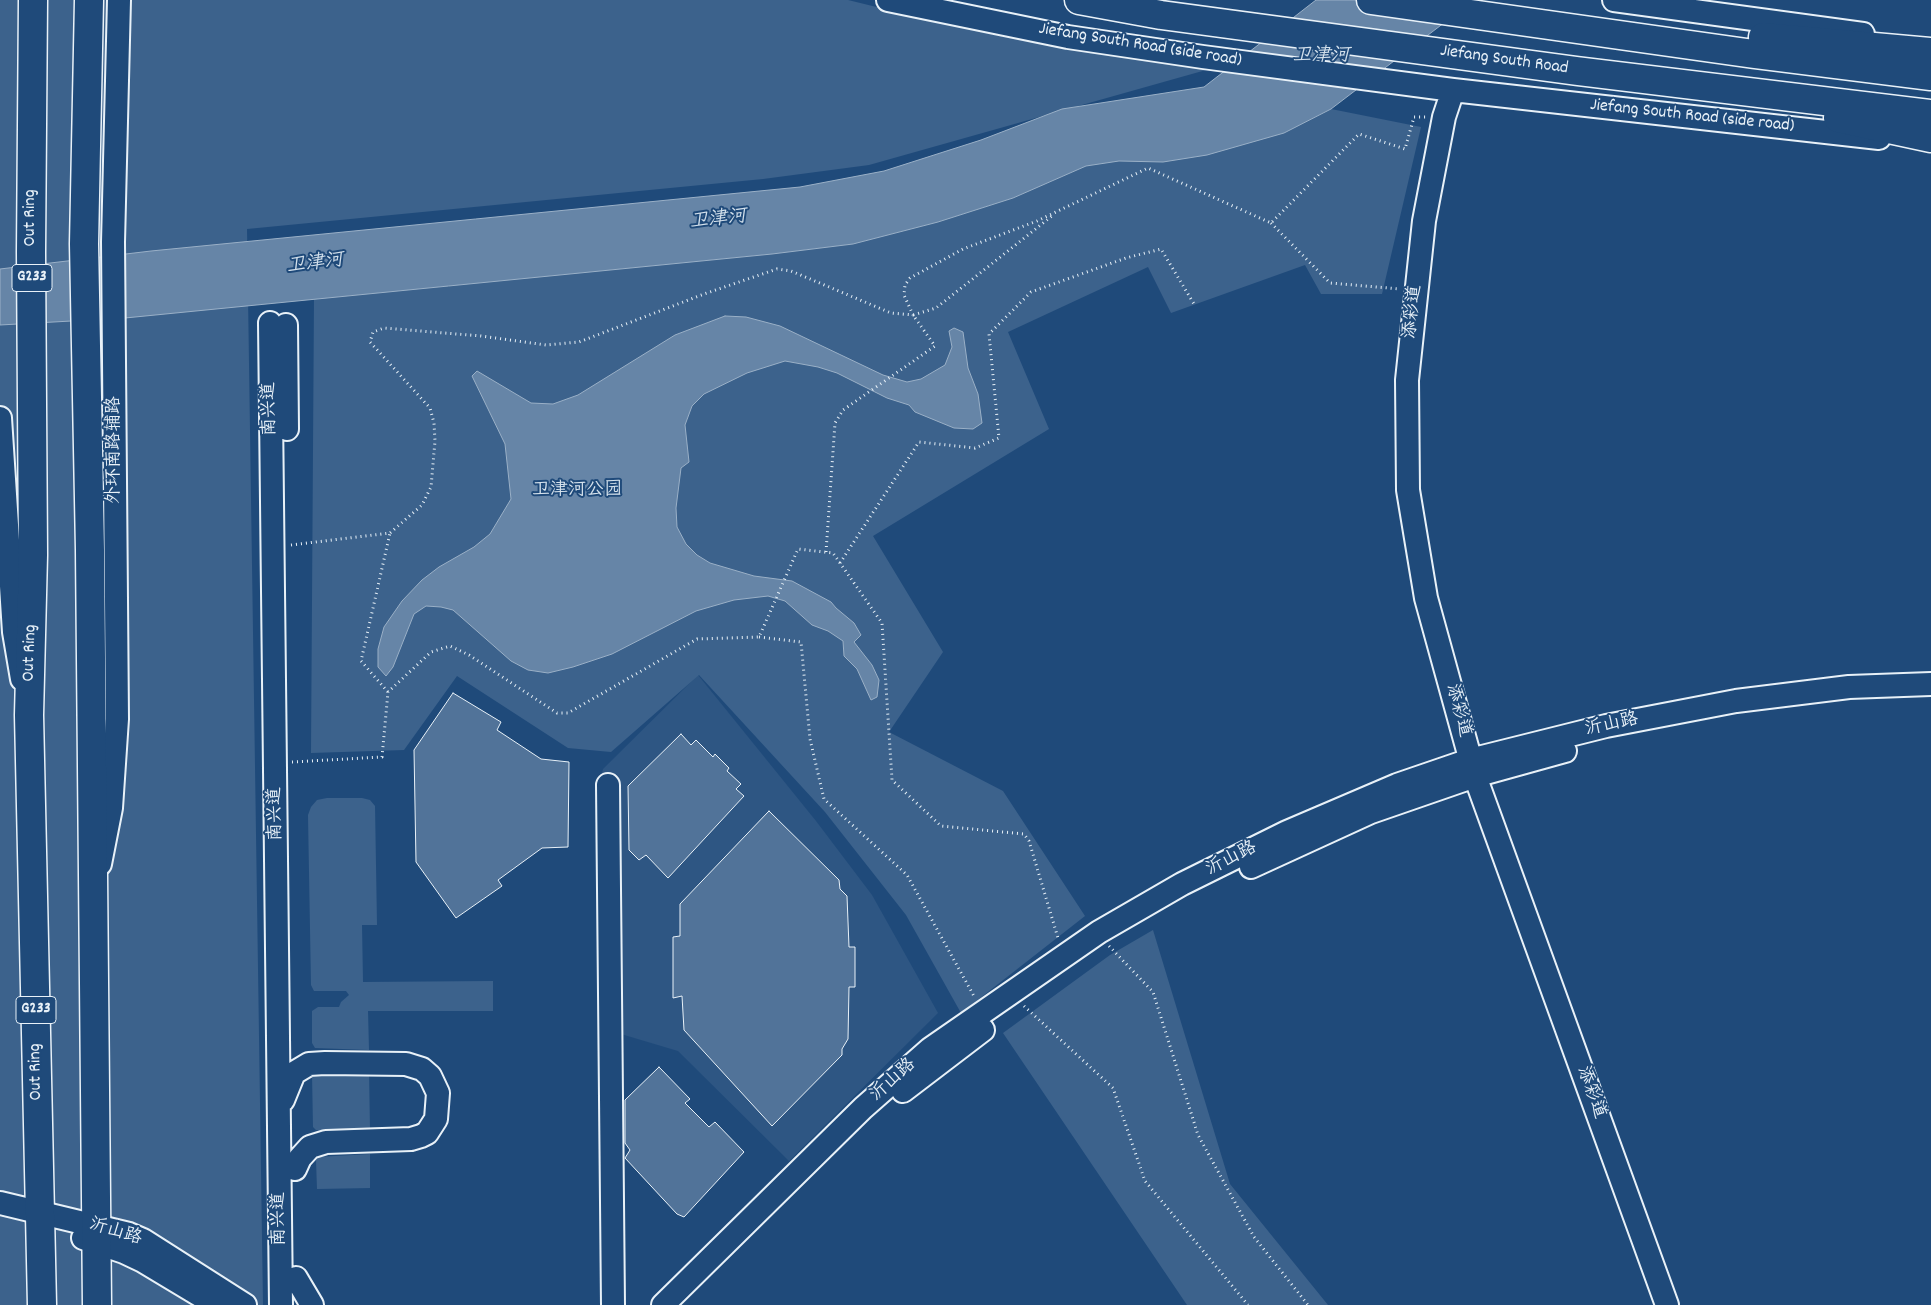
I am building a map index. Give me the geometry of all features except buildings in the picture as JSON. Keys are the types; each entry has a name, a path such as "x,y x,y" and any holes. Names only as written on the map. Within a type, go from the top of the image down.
{"highway":[{"name":"Out Ring","path":"33,0 33,556 29,715 42,1305"},
{"path":"89,0 84,244 90,550 97,1305"},
{"name":"Jiefang South Road","path":"1079,0 1162,15 1577,71 1931,114"},
{"path":"1371,0 1754,54 1931,76"},
{"path":"1664,40 1763,37 1931,52"},
{"path":"1686,84 1931,138"}],"street":[{"name":"外环南路辅路","path":"94,899 111,808 117,719 113,242 119,0"},
{"name":"Jiefang South Road (side road)","path":"888,0 1068,36 1203,57 1393,81"},
{"path":"1614,0 1931,43"},
{"name":"Jiefang South Road","path":"1393,81 1453,90"},
{"name":"Jiefang South Road (side road)","path":"1453,90 1931,144"},
{"name":"添彩道","path":"1453,90 1444,118 1424,221 1415,290 1407,380 1408,490 1426,598 1472,768 1667,1305"},
{"name":"南兴道","path":"281,1305 288,1278 295,1168 294,1073 283,763 278,324 288,546 283,763 280,1111 288,1278 296,1305"},
{"path":"0,418 14,632 29,715"},
{"name":"沂山路","path":"684,1305 868,1121 948,1056 1020,1002 1106,944 1198,891 1318,835 1472,768 1606,726 1736,701 1849,687 1931,684"},
{"name":"沂山路","path":"663,1305 893,1080 930,1049 1063,955 1143,906 1287,832 1397,785 1472,768 1559,752 1685,725 1803,707 1931,698"},
{"path":"608,785 613,1305"},
{"path":"280,1111 284,1094 294,1073 301,1067 317,1063 406,1064 422,1069 435,1084 439,1102 432,1126 422,1136 411,1139 326,1142 310,1147 300,1158 295,1168"},
{"name":"沂山路","path":"0,1203 40,1220"},
{"name":"沂山路","path":"0,1214 40,1220 97,1234 129,1234 143,1240 245,1305"},
{"name":"沂山路","path":"97,1234 216,1305"},
{"path":"288,1278 289,1305"},
{"path":"288,1278 312,1305"}],"path":[{"path":"1272,223 1359,134 1405,149 1414,117 1444,118"},
{"path":"826,552 835,424 843,410 850,404 935,346 913,315 904,294 905,284 910,278 963,249 1056,212 1148,168 1272,223 1330,283 1415,290"},
{"path":"288,546 390,533 422,505 430,487 434,462 434,423 430,408 370,342 373,332 384,328 481,336 546,345 579,342 704,294 777,270 791,271 891,313 913,315 936,308 1056,212"},
{"path":"840,563 919,442 975,448 999,438 989,334 1032,292 1126,258 1161,249 1194,304"},
{"path":"388,692 362,661 390,533"},
{"path":"759,636 798,549 832,553 882,623 892,780 941,826 1024,834 1029,841 1063,955"},
{"path":"283,763 382,757 388,692 431,652 450,646 477,660 557,714 568,713 697,639 759,636 801,642 810,739 824,799 907,875 982,1011"},
{"path":"1106,944 1153,992 1198,1135 1254,1237 1308,1305"},
{"path":"1020,1002 1113,1088 1145,1181 1248,1305"}],"shaded area":[{"path":"698,675 816,821 872,895 938,1013 789,1161 678,1051 621,1034 600,781 603,769"}],"green space":[{"path":"0,0 848,0 913,16 1206,70 869,165 763,179 247,229 263,1305 0,1305"},
{"name":"卫津河公园","path":"1331,109 1421,127 1382,294 1321,294 1305,265 1171,313 1148,267 1008,332 1049,429 873,536 943,652 889,732 1003,791 1085,916 961,1013 906,915 825,812 699,675 611,752 568,748 457,676 404,750 311,753 314,299 772,254 853,244 938,222 1013,198 1086,166 1284,133"},
{"path":"327,798 362,798 370,800 375,806 377,925 362,925 363,982 493,981 493,1011 368,1011 369,1050 315,1048 312,1043 312,1011 318,1007 339,1007 341,1002 349,995 346,991 314,991 311,985 308,815 311,807 317,800"},
{"path":"1153,930 1230,1184 1328,1305 1187,1305 1003,1033 1110,955"},
{"path":"369,1070 370,1130 316,1130 313,1127 312,1074"},
{"path":"370,1154 370,1188 317,1189 316,1160 318,1157"}],"water":[{"name":"卫津河","path":"1316,0 1474,0 1331,109 1284,133 1207,155 1163,162 1119,161 1086,166 1013,198 938,222 853,244 772,254 125,318 0,325 0,269 151,251 800,187 884,171 981,140 1062,109 1204,87"},
{"path":"725,316 746,317 780,326 883,375 907,382 921,379 945,365 952,347 949,331 954,328 963,332 968,368 978,394 982,423 973,429 954,428 915,412 909,405 887,398 837,373 818,367 785,361 747,373 704,394 692,406 685,425 689,462 681,468 676,508 677,527 686,544 697,555 710,563 754,576 792,581 831,602 854,623 861,635 854,642 872,665 879,680 877,697 871,700 857,669 844,656 843,641 828,631 812,625 785,601 768,596 734,600 696,611 612,654 548,673 528,670 511,661 453,610 426,606 414,614 393,667 386,676 378,667 378,649 384,627 402,601 422,580 439,567 474,547 490,534 511,499 505,444 472,376 477,371 531,403 553,404 578,395 675,335"}]}
